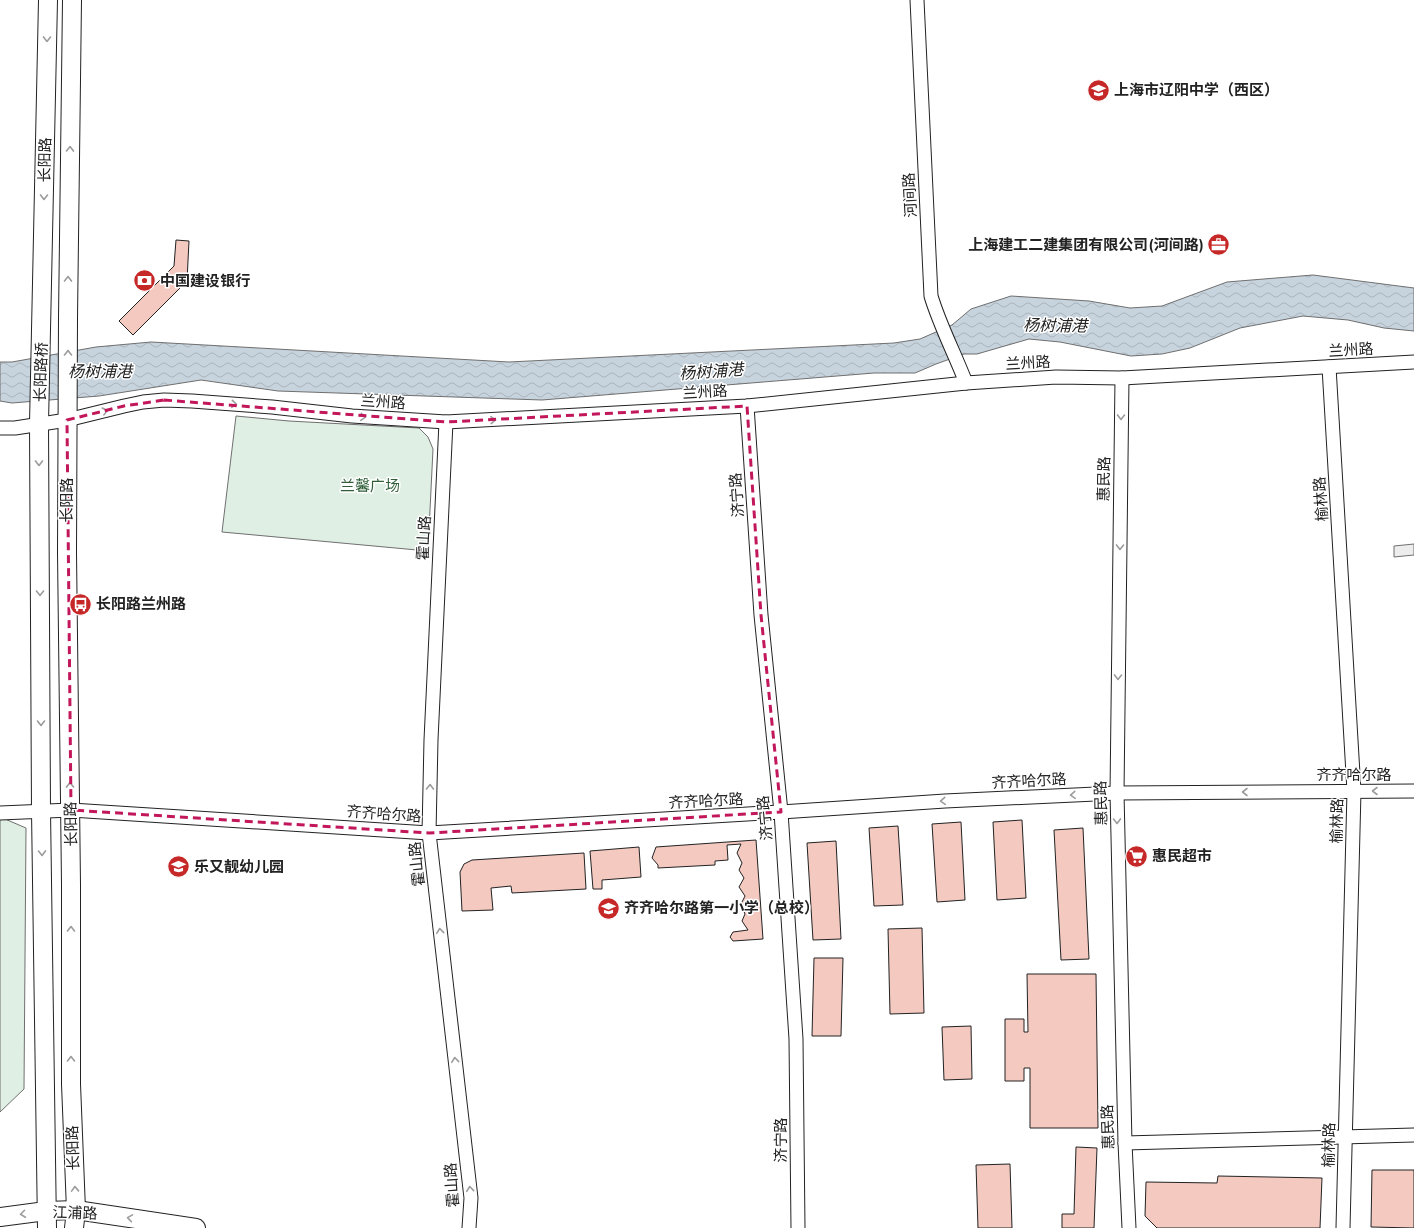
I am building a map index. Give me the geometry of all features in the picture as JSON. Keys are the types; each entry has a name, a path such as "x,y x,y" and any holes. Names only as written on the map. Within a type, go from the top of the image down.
{"main road":[{"name":"长阳路","path":"42,320 48,0"},
{"name":"长阳路","path":"68,318 72,0"},
{"name":"长阳路桥","path":"67,420 68,318"},
{"name":"长阳路桥","path":"39,424 42,320"},
{"name":"长阳路","path":"67,420 71,1084 76,1210 74,1228"},
{"name":"长阳路","path":"39,424 41,811 46,1220"},
{"name":"江浦路","path":"0,1217 46,1220 76,1210 196,1228"}],"street":[{"name":"河间路","path":"917,0 932,302 966,382"},
{"name":"兰州路","path":"0,428 16,428 67,420 143,402 164,400 272,407 352,416 446,422 747,406 966,382 1056,377 1122,378 1414,362"},
{"name":"榆林路","path":"1329,367 1354,791 1343,1228"},
{"name":"惠民路","path":"1122,378 1117,793 1125,1143 1129,1228"},
{"name":"济宁路","path":"747,406 761,615 781,812 796,1039 798,1228"},
{"name":"霍山路","path":"446,422 431,733 429,833 471,1198 469,1228"},
{"name":"齐齐哈尔路","path":"0,813 70,810 429,833 781,812 945,800 1117,793 1414,791"},
{"path":"1125,1143 1414,1135"}],"highlighted area":[{"path":"164,400 446,422 747,406 761,615 781,812 429,833 71,810 67,420 124,406"}],"green space":[{"name":"兰馨广场","path":"236,416 289,421 419,428 428,437 433,449 428,551 222,532"},
{"path":"0,819 5,819 26,828 24,1089 0,1112"}],"shaded area":[{"path":"1414,544 1414,555 1394,557 1394,546"}],"water":[{"name":"杨树浦港","path":"1313,275 1414,288 1414,331 1384,328 1348,320 1303,316 1240,328 1190,348 1162,354 1131,356 1060,342 1029,339 977,354 964,354 915,373 874,373 542,400 278,391 201,380 99,396 12,403 0,401 0,362 12,362 96,347 151,342 509,362 894,343 920,339 952,325 971,309 1011,296 1089,301 1130,308 1162,306 1227,282"}],"building":[{"path":"176,240 189,241 187,281 133,335 119,321 174,266"},
{"path":"1022,820 1026,898 997,900 993,822"},
{"path":"961,822 965,900 937,902 932,824"},
{"path":"898,826 903,905 874,906 869,828"},
{"path":"1083,828 1089,959 1061,960 1054,830"},
{"path":"756,840 763,939 733,941 730,937 733,932 748,930 742,921 745,914 741,904 745,896 739,887 744,878 739,870 742,863 737,853 741,844 727,845 728,860 715,861 715,865 658,868 658,865 652,858 656,847"},
{"path":"836,841 841,939 813,940 807,843"},
{"path":"639,847 641,877 602,880 602,889 593,889 590,851"},
{"path":"584,853 586,889 512,893 511,886 491,888 493,910 462,911 460,872 464,864 472,860"},
{"path":"922,928 924,1013 890,1014 888,929"},
{"path":"814,958 843,958 841,1036 812,1036"},
{"path":"1027,974 1096,974 1098,1128 1030,1128 1030,1068 1024,1068 1024,1081 1005,1081 1005,1019 1024,1019 1024,1032 1028,1032"},
{"path":"971,1026 972,1079 944,1080 942,1027"},
{"path":"1076,1147 1097,1148 1094,1228 1062,1228 1062,1214 1074,1214"},
{"path":"1010,1164 1012,1228 978,1228 976,1165"},
{"path":"1372,1170 1414,1170 1414,1228 1371,1227"},
{"path":"1218,1176 1322,1178 1320,1228 1157,1228 1145,1216 1146,1182 1217,1183"}],"place":[{"name":"上海市辽阳中学（西区）","path":"1098,90"},
{"name":"上海建工二建集团有限公司(河间路)","path":"1219,245"},
{"name":"中国建设银行","path":"145,281"},
{"name":"长阳路兰州路","path":"80,604"},
{"name":"惠民超市","path":"1137,856"},
{"name":"乐又靓幼儿园","path":"178,867"},
{"name":"齐齐哈尔路第一小学（总校）","path":"609,908"}]}
